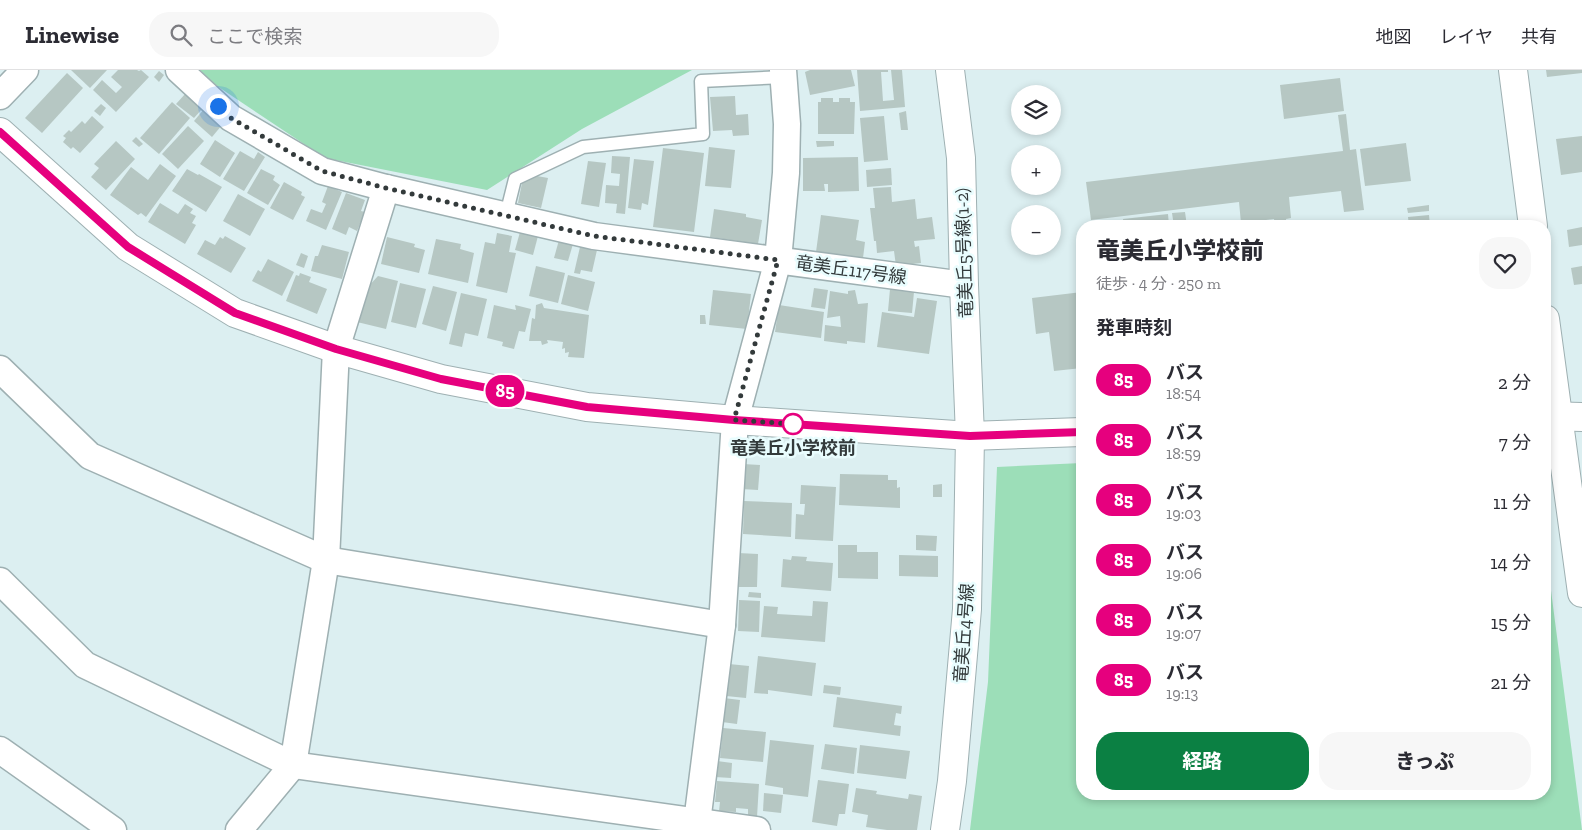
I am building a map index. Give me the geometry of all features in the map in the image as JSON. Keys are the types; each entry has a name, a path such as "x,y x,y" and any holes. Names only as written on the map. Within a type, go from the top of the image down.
{"street":[{"path":"0,96 25,70"},
{"name":"竜美丘117号線","path":"179,70 231,118 322,171 386,188 594,236 964,285"},
{"name":"竜美丘5号線(1-2)","path":"950,70 961,158 970,436"},
{"path":"1513,70 1532,220"},
{"path":"697,826 722,625 734,420 778,260 786,173 787,124 784,73"},
{"path":"0,132 128,247 235,313 336,349 441,379 587,407 734,420 970,436 1076,432"},
{"path":"238,830 293,765 326,560 336,349 386,188"},
{"path":"1551,353 1562,416 1582,593"},
{"path":"0,369 90,456 326,560 722,625"},
{"name":"竜美丘4号線","path":"944,830 952,781 967,609 970,436"},
{"path":"0,581 85,665 293,765 697,826 757,830"},
{"path":"0,750 112,830"}],"lane":[{"path":"506,215 515,179 583,147 703,134 702,81 784,73"}],"green space":[{"path":"200,70 692,70 582,129 487,190 325,158 217,86"},
{"path":"1076,463 1076,800 1551,800 1551,590 1582,830 970,830 988,682 997,467"}],"building":[{"path":"71,70 107,70 90,88"},
{"path":"118,70 141,70 149,77 116,112 93,90 102,80 116,93 122,87 111,77"},
{"path":"810,70 851,70 855,86 810,95 805,72"},
{"path":"857,70 888,70 888,72 881,72 883,101 894,100 891,70 902,70 905,107 860,111"},
{"path":"1546,70 1582,70 1582,73 1547,77"},
{"path":"159,71 164,75 159,82 154,77"},
{"path":"67,73 83,88 42,133 25,118"},
{"path":"1340,78 1344,111 1284,119 1280,85"},
{"path":"186,93 203,108 194,118 176,104"},
{"path":"735,96 736,115 748,114 749,135 733,136 732,130 713,131 710,97"},
{"path":"821,98 833,98 833,102 839,102 839,98 850,98 850,102 855,102 854,134 818,134 818,102 821,102"},
{"path":"172,102 190,118 159,154 140,138"},
{"path":"101,104 106,108 100,116 94,111"},
{"path":"204,109 222,125 212,137 194,121"},
{"path":"906,111 908,130 901,130 899,113"},
{"path":"1346,114 1350,150 1356,149 1364,210 1344,212 1341,191 1289,197 1291,218 1286,220 1241,220 1239,202 1091,220 1086,182 1343,151 1338,115"},
{"path":"92,116 104,127 80,153 73,147 71,149 63,142 66,138 63,136 69,130 71,132 82,121 85,124"},
{"path":"884,116 888,160 864,162 860,118"},
{"path":"188,126 204,141 178,169 162,154"},
{"path":"1582,136 1582,172 1561,175 1556,139"},
{"path":"136,137 143,144 139,147 132,141"},
{"path":"215,140 235,153 220,177 200,164"},
{"path":"116,141 135,159 106,190 91,177 99,168 94,164"},
{"path":"816,141 834,141 834,146 817,147"},
{"path":"1406,143 1411,181 1365,186 1360,149"},
{"path":"709,147 735,150 731,188 705,186"},
{"path":"663,148 704,153 694,232 653,227"},
{"path":"240,151 254,159 258,152 265,157 244,191 223,179"},
{"path":"612,156 630,157 625,214 616,213 617,204 605,203 606,185 619,186 620,174 611,173"},
{"path":"858,157 859,191 828,192 828,184 824,184 825,191 803,191 803,158"},
{"path":"634,159 654,161 648,205 642,203 641,210 628,208"},
{"path":"588,161 606,163 599,207 581,204"},
{"path":"160,164 176,176 146,217 141,213 138,215 110,195 131,167 148,180"},
{"path":"891,168 892,185 867,187 866,170"},
{"path":"187,169 222,187 206,212 172,191"},
{"path":"261,169 275,176 273,180 280,185 268,205 247,193"},
{"path":"537,176 548,178 541,208 518,203 522,183"},
{"path":"284,182 302,192 301,195 305,197 293,220 270,208"},
{"path":"328,186 342,192 326,230 306,221 311,209 322,213 326,204 322,202"},
{"path":"891,187 892,202 915,199 917,219 932,217 935,239 914,241 915,247 919,246 921,263 896,266 894,251 877,253 870,208 875,208 873,188"},
{"path":"346,193 365,200 361,211 365,212 357,231 349,227 346,235 332,229"},
{"path":"238,194 265,209 250,236 223,221"},
{"path":"160,203 178,214 185,204 193,209 190,213 196,216 192,223 196,225 185,244 148,222"},
{"path":"1429,205 1429,211 1408,213 1407,208"},
{"path":"714,209 746,214 746,217 762,220 758,244 710,237"},
{"path":"1185,212 1186,220 1173,220 1172,213"},
{"path":"1168,214 1168,220 1123,220"},
{"path":"821,215 859,220 856,240 865,242 863,258 816,252"},
{"path":"1429,215 1429,220 1408,220 1408,217"},
{"path":"1582,227 1582,245 1569,247 1567,230"},
{"path":"520,232 538,236 533,255 515,250"},
{"path":"497,233 512,236 509,252 516,253 507,293 476,286 485,242 495,244"},
{"path":"225,236 246,248 231,273 197,254 205,240 215,245 220,237 223,239"},
{"path":"387,237 415,244 414,247 425,250 419,273 381,264"},
{"path":"436,239 461,244 460,249 474,253 468,283 428,274"},
{"path":"559,240 573,244 568,261 554,258"},
{"path":"322,245 349,252 342,279 311,271 315,256 318,256"},
{"path":"580,247 597,250 592,272 581,270 580,274 574,273"},
{"path":"301,253 308,256 304,268 296,265"},
{"path":"268,259 294,272 282,296 252,281 258,270 261,272"},
{"path":"536,266 565,273 558,303 529,296"},
{"path":"1582,266 1582,284 1574,285 1571,268"},
{"path":"300,273 311,277 309,282 327,289 317,314 286,301 296,275 299,276"},
{"path":"568,275 595,282 588,311 561,304"},
{"path":"378,276 398,281 386,329 357,322 365,290"},
{"path":"400,283 426,289 416,328 391,322"},
{"path":"433,286 457,292 446,331 422,324"},
{"path":"814,288 828,290 825,309 811,307"},
{"path":"890,289 914,292 912,313 888,311"},
{"path":"713,290 751,294 747,329 709,325"},
{"path":"855,290 858,304 868,303 865,343 847,341 847,344 824,341 825,325 841,327 840,316 827,318 830,291 848,294 848,291"},
{"path":"461,293 487,299 478,336 465,333 462,347 449,344"},
{"path":"1076,293 1076,369 1054,371 1049,332 1036,334 1032,298"},
{"path":"917,298 937,301 929,354 877,347 882,312 914,317"},
{"path":"542,303 544,308 589,315 584,358 568,357 569,352 565,353 565,348 562,349 563,342 547,340 548,343 542,345 541,341 529,341 532,318 535,319 536,305"},
{"path":"494,305 516,310 515,305 531,309 525,332 519,331 514,349 502,346 503,342 487,338"},
{"path":"779,305 824,312 821,338 775,332"},
{"path":"700,315 705,315 706,324 700,324"},
{"path":"743,464 760,465 758,490 741,489"},
{"path":"840,474 888,475 888,480 897,480 897,488 900,487 900,508 839,505"},
{"path":"942,484 942,497 933,497 933,485"},
{"path":"801,485 836,487 833,541 795,539 796,514 804,515 805,504 800,504"},
{"path":"744,501 792,503 791,537 743,534"},
{"path":"916,535 937,536 936,551 916,550"},
{"path":"838,545 857,545 857,552 878,552 878,579 838,578"},
{"path":"738,553 758,554 757,587 737,587"},
{"path":"899,555 938,556 938,577 899,576"},
{"path":"792,556 807,557 806,561 833,563 831,591 781,587 783,559 791,560"},
{"path":"749,592 761,593 761,598 748,597"},
{"path":"739,600 760,601 759,632 738,631"},
{"path":"813,601 828,602 825,642 761,637 764,606 778,607 777,614 812,616"},
{"path":"758,656 816,663 812,696 768,690 768,694 754,693"},
{"path":"729,664 749,666 746,698 726,696"},
{"path":"824,685 841,687 840,695 823,693"},
{"path":"837,697 902,706 901,714 896,713 894,725 901,726 900,736 833,727"},
{"path":"724,698 740,700 737,724 722,722"},
{"path":"723,728 766,732 763,762 720,758"},
{"path":"770,740 814,745 808,797 783,794 783,788 765,785"},
{"path":"825,744 857,748 854,774 821,769"},
{"path":"860,745 910,751 906,779 857,773"},
{"path":"717,761 732,763 731,778 715,777"},
{"path":"818,780 849,784 845,814 839,814 837,826 812,822"},
{"path":"717,781 759,784 757,817 748,816 748,809 736,808 736,812 719,811 720,802 715,802"},
{"path":"856,788 877,791 876,794 908,799 909,794 922,796 917,830 887,830 866,827 868,815 852,812"},
{"path":"764,793 783,795 781,813 763,811"}],"bus line":[{"name":"85","path":"0,132 128,247 235,313 336,349 441,379 587,407 734,420 970,436 1076,432"}],"place":[{"name":"竜美丘小学校前","path":"793,424"}],"route":[{"path":"218,106 231,118 322,171 386,188 594,236 778,260 734,420 793,424"}]}
